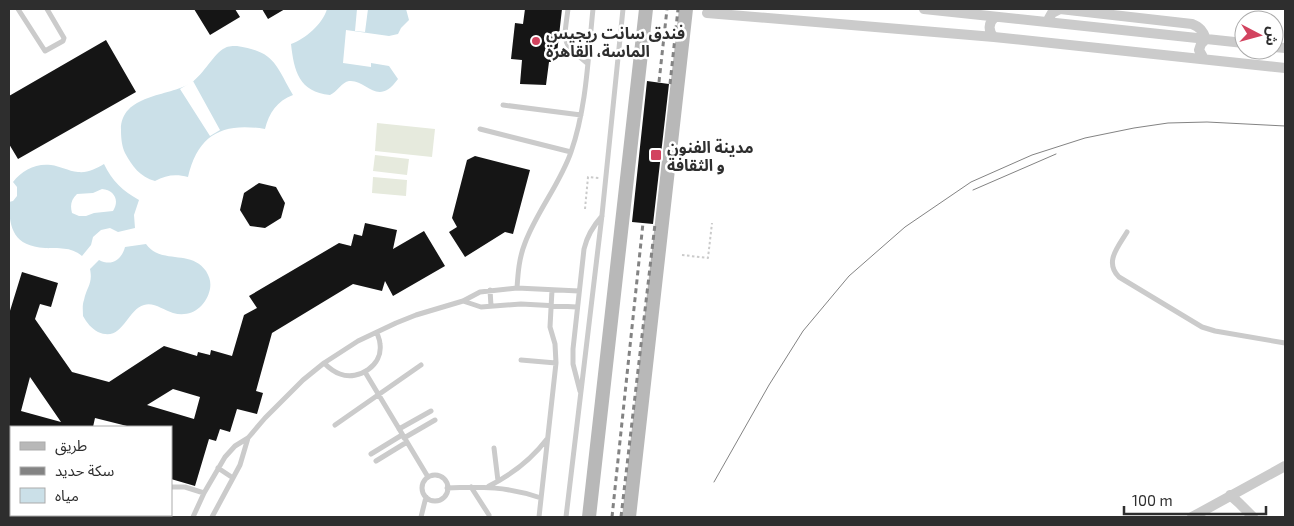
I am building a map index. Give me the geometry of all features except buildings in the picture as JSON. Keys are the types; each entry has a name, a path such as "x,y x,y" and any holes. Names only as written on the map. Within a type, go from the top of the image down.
{"street":[{"path":"589,517 646,9"},
{"path":"629,517 686,9"},
{"path":"924,9 1234,42"},
{"path":"1047,22 1052,13 1058,10 1099,11 1192,24 1201,30 1206,39"},
{"path":"707,13 994,37 1285,68"},
{"path":"994,37 989,27 995,17"},
{"path":"1204,59 1199,50 1201,44 1206,39"},
{"path":"1192,517 1285,466"},
{"path":"1230,496 1239,502 1253,517"}],"lane":[{"path":"18,9 45,51 63,41 64,38 47,9"},
{"path":"568,9 566,43 570,50 587,63"},
{"path":"517,288 519,263 525,244 533,226 558,184 571,152 581,115 593,9"},
{"path":"566,517 602,215 623,9"},
{"path":"503,105 581,115"},
{"path":"480,129 571,152"},
{"path":"581,393 573,364 577,307 587,236 602,215"},
{"path":"1127,232 1112,257 1112,268 1119,277 1208,330 1285,343"},
{"path":"193,517 218,468 235,446 248,438 283,398 324,364 358,342 416,315 462,301 480,292 517,288 579,291"},
{"path":"490,290 491,306"},
{"path":"539,517 556,363 556,352 550,328 552,290"},
{"path":"462,301 482,307 521,304 577,307"},
{"path":"324,364 346,376 359,375 366,372 377,360 380,352 377,332"},
{"path":"521,360 556,363"},
{"path":"335,425 421,365"},
{"path":"366,372 428,477"},
{"path":"376,460 431,410"},
{"path":"371,454 436,420"},
{"path":"212,517 245,452 248,438"},
{"path":"488,486 528,462 548,438"},
{"path":"494,448 498,481"},
{"path":"218,468 233,478"},
{"path":"434,475 445,480 447,488 445,495 438,500 434,500 426,497 422,490 422,485 428,477 434,475"},
{"path":"172,487 185,486 204,493"},
{"path":"447,488 488,486 524,492 541,498"},
{"path":"471,487 489,515"},
{"path":"421,517 426,497"},
{"path":"35,517 44,517"}],"path":[{"path":"585,210 588,177 606,178"},
{"path":"682,255 708,258 712,223"}],"shaded area":[{"path":"377,123 435,129 432,157 375,151"},
{"path":"375,155 409,159 407,175 373,171"},
{"path":"373,177 407,180 406,196 372,193"}],"water":[{"path":"327,9 406,9 409,20 398,34 389,36 346,30 343,63 371,67 371,63 389,66 398,79 391,87 378,92 349,81 330,95 311,90 305,85 296,71 291,44 302,39 313,30 322,20"},
{"path":"237,46 267,56 277,67 293,95 274,108 265,129 250,127 225,130 215,134 206,141 198,150 192,162 188,177 171,176 155,181 141,174 125,153 122,145 121,131 123,119 128,110 147,98 181,88 191,83 221,51 228,47"},
{"path":"104,164 119,185 139,200 134,215 135,228 118,232 110,228 101,230 93,237 91,245 82,256 69,249 35,247 20,240 12,228 9,202 13,201 17,196 17,187 13,182 21,174 30,168 40,165 85,172","holes":["102,189 115,196 116,203 113,211 86,216 72,213 73,198 77,194 93,193"]},
{"path":"146,244 160,254 192,260 200,264 206,271 210,282 210,289 205,301 197,310 186,314 173,313 148,304 144,305 133,313 119,330 106,334 98,332 89,325 83,316 83,302 91,278 90,269 99,260 108,263 116,261 125,247"}],"pier":[{"path":"357,9 368,9 365,32 355,31"},
{"path":"193,81 220,130 210,136 180,89"}],"tram line":[{"path":"714,482 769,385 803,331 849,276 905,227 971,182 1032,155 1085,138 1134,128 1168,123 1207,122 1285,126"},
{"path":"973,190 1056,154"}],"railway":[{"path":"659,82 667,9"},
{"path":"670,84 678,9"},
{"path":"612,517 643,223"},
{"path":"621,517 655,224"}],"place":[{"name":"فندق سانت ريجيس الماسة، القاهرة","path":"536,41"},
{"name":"مدينة الفنون و الثقافة","path":"656,155"}]}
